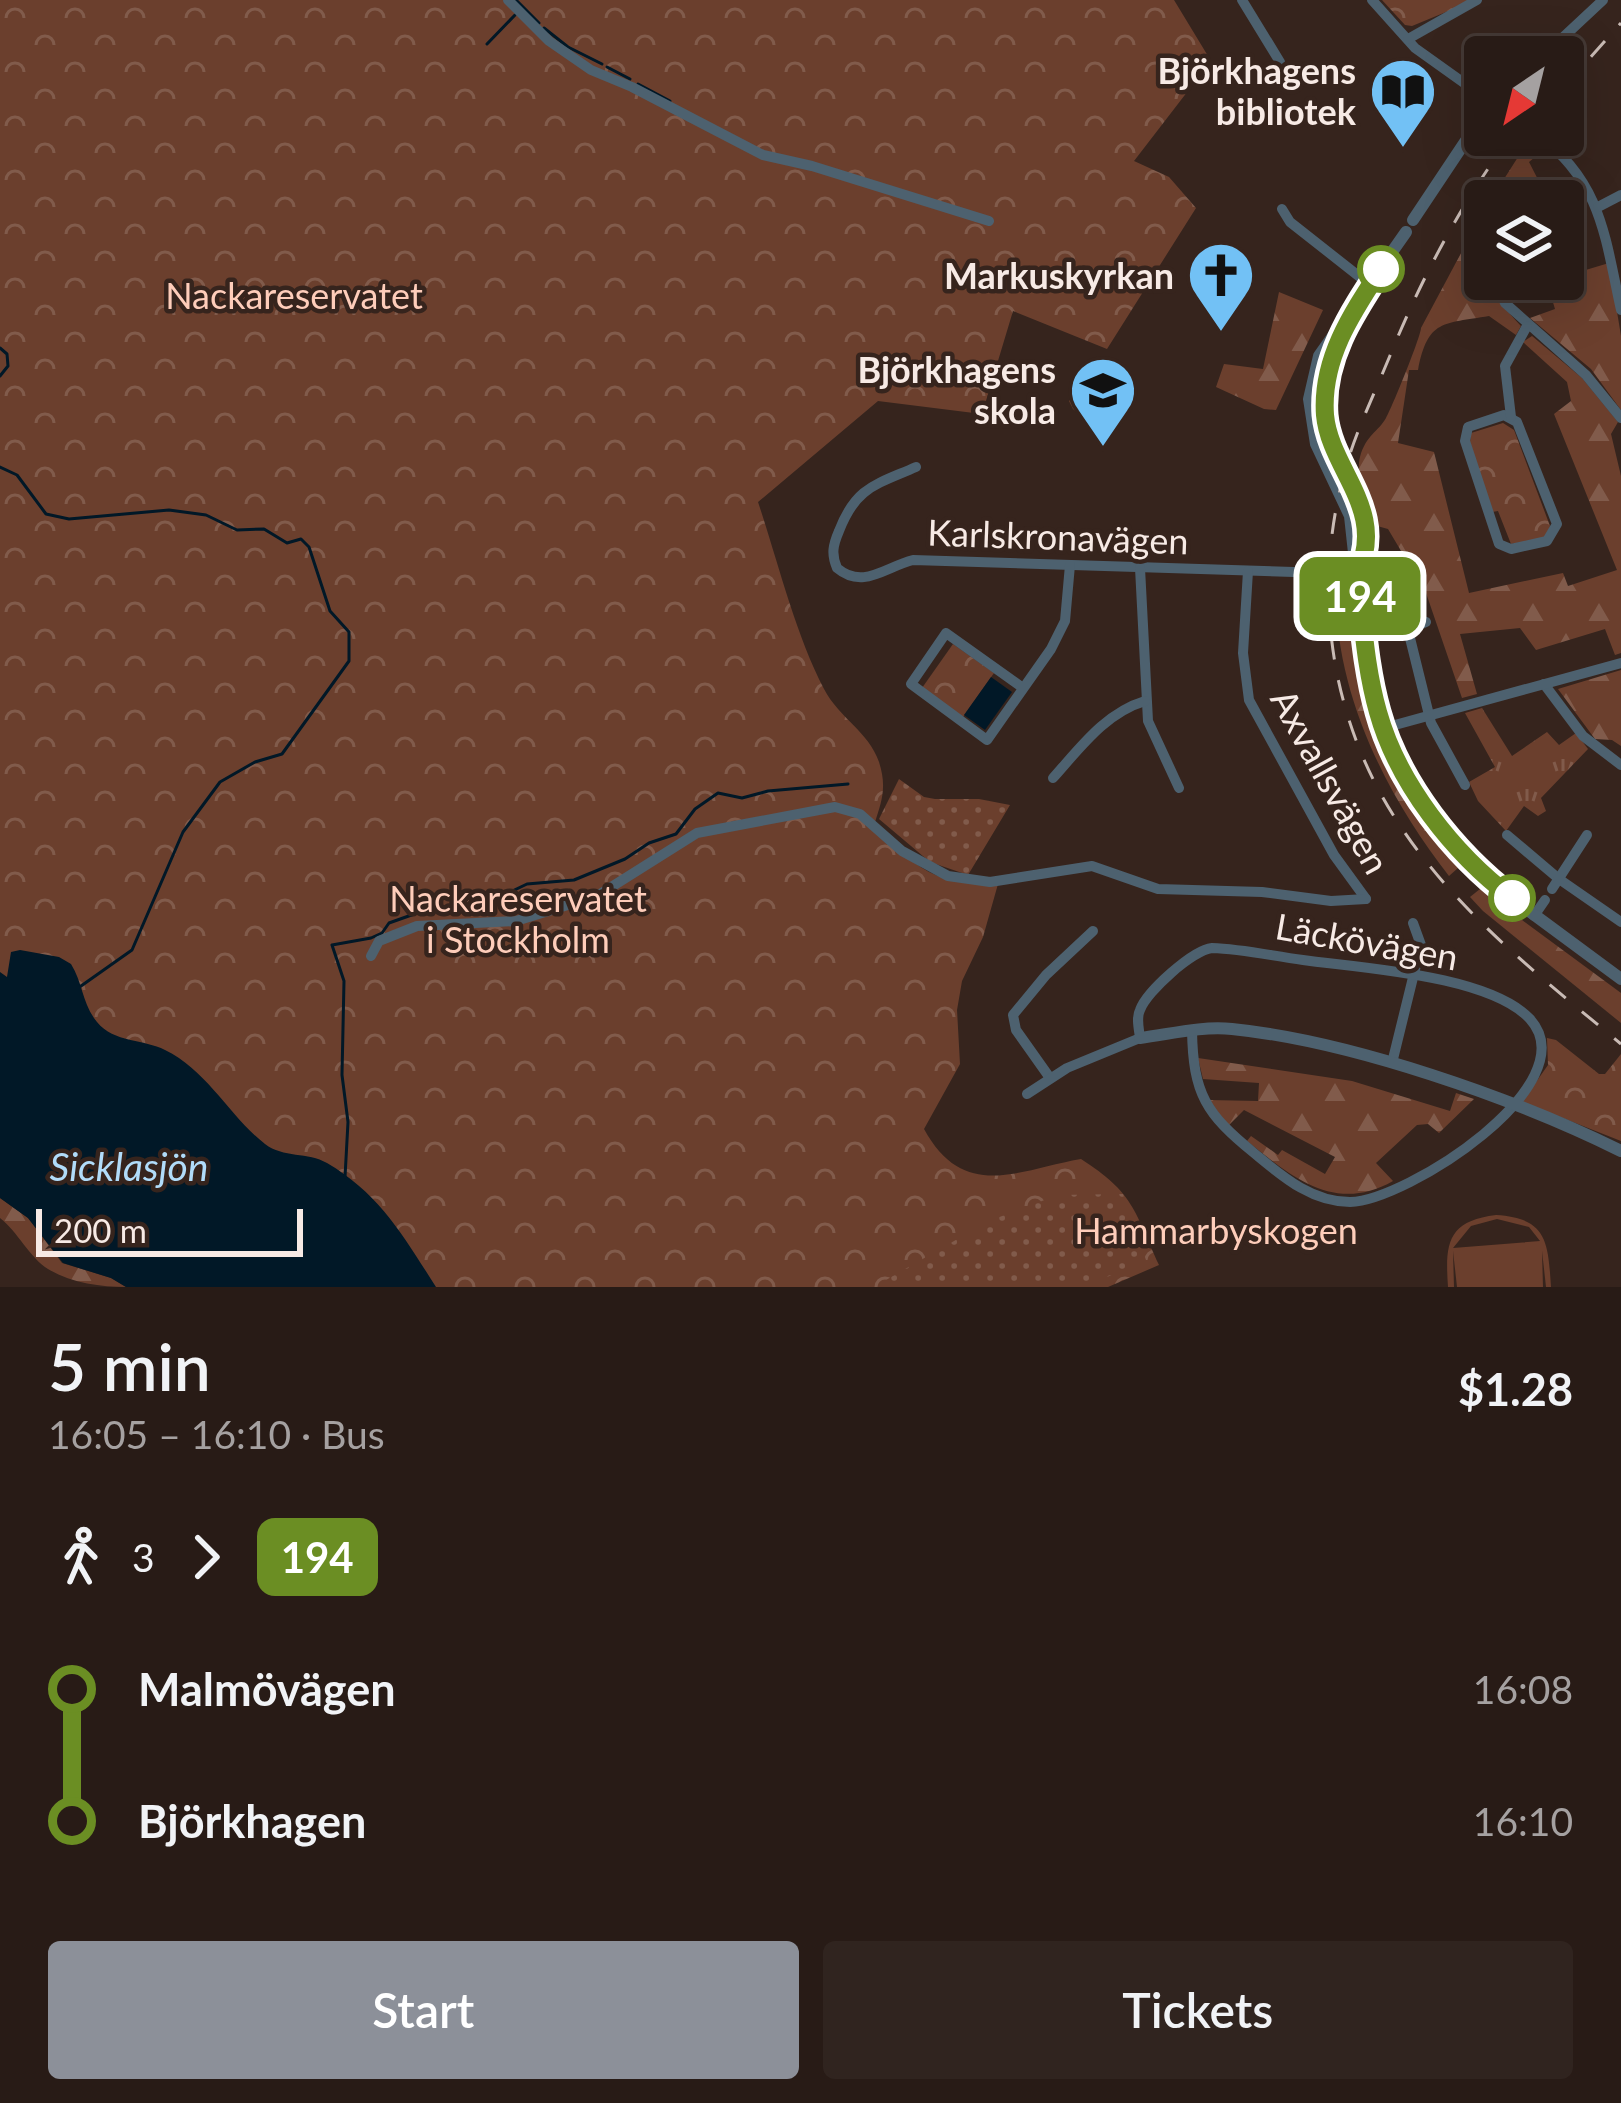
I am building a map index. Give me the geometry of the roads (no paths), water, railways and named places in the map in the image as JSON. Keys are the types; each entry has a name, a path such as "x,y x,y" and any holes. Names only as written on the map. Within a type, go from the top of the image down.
{"street":[{"path":"508,0 549,41 591,70 763,155 988,221"},
{"path":"1242,0 1280,62"},
{"path":"1372,0 1408,39 1464,84"},
{"path":"1408,39 1477,0"},
{"path":"1564,36 1603,0"},
{"path":"1464,144 1318,356 1309,399 1316,444 1350,516 1365,654 1384,728 1405,772 1456,847 1534,916 1621,979"},
{"path":"1558,156 1598,207 1621,310"},
{"path":"1598,207 1621,195"},
{"path":"1282,209 1290,222 1370,285"},
{"path":"1503,300 1565,354 1621,418"},
{"path":"1511,417 1468,427 1465,441 1499,544 1511,548 1547,541 1557,524 1511,417 1503,376 1506,360 1528,326"},
{"name":"Karlskronavägen","path":"916,467 854,498 833,544 837,568 846,575 865,579 914,560 1357,574"},
{"path":"1023,688 946,633 911,684 987,740 1051,649 1065,621 1070,565"},
{"path":"1140,568 1148,721 1179,788"},
{"name":"Axvallsvägen","path":"371,956 379,941 417,926 516,920 597,896 697,833 835,807 860,814 920,863 960,878 1008,881 1092,866 1157,889 1262,892 1331,901 1366,898 1334,854 1249,700 1243,653 1248,571"},
{"path":"1426,622 1408,630 1429,714 1465,785"},
{"path":"1384,728 1621,663"},
{"path":"1544,684 1583,736 1621,765"},
{"path":"1053,778 1107,720 1145,701"},
{"path":"1507,835 1552,889 1621,922"},
{"path":"1534,916 1587,835"},
{"path":"1393,1064 1421,945 1413,923"},
{"path":"1050,1078 1016,1030 1012,1015 1046,975 1094,931"},
{"name":"Läckövägen","path":"1140,1038 1138,1013 1144,1002 1184,962 1202,950 1231,949 1416,975 1487,995 1515,1008 1535,1026 1542,1039 1542,1065 1477,1141 1382,1195 1352,1202 1330,1200 1298,1187 1210,1114 1196,1068 1192,1030"},
{"path":"1027,1094 1095,1055 1140,1038 1229,1029 1294,1039 1393,1064 1511,1105 1621,1151"}],"water":[{"path":"991,677 1012,692 985,730 964,715"},
{"name":"Sicklasjön","path":"20,950 71,964 88,1008 104,1029 157,1046 180,1059 265,1144 320,1160 346,1175 389,1218 436,1287 126,1287 63,1263 28,1218 0,1198 0,972 7,977 11,952"}],"waterway":[{"path":"516,0 539,23"},
{"path":"487,44 515,15"},
{"path":"544,28 602,64"},
{"path":"607,67 630,79"},
{"path":"638,84 670,101"},
{"path":"0,348 7,354 8,366 0,376"},
{"path":"0,467 17,475 46,514 69,519 169,510 206,515 237,530 264,529 287,543 301,539 309,547 330,611 349,632 349,661 282,754 255,762 220,782 183,832 132,950 81,986"},
{"path":"465,907 527,884 574,880 625,859 649,843 676,834 695,809 718,793 742,798 848,784"},
{"path":"345,1177 344,981 332,945 371,938 389,923 434,907 455,908"}],"railway":[{"path":"1584,64 1621,23"},
{"path":"1497,156 1429,271 1352,447 1330,554 1333,650 1357,742 1376,785 1424,859 1503,943 1621,1044"}],"place":[{"name":"Björkhagens bibliotek","path":"1403,150"},
{"name":"Markuskyrkan","path":"1221,334"},
{"name":"Björkhagens skola","path":"1103,449"}],"park label":[{"name":"Nackareservatet","path":"294,295"},
{"name":"Nackareservatet i Stockholm","path":"518,918"},
{"name":"Hammarbyskogen","path":"1216,1230"}]}
